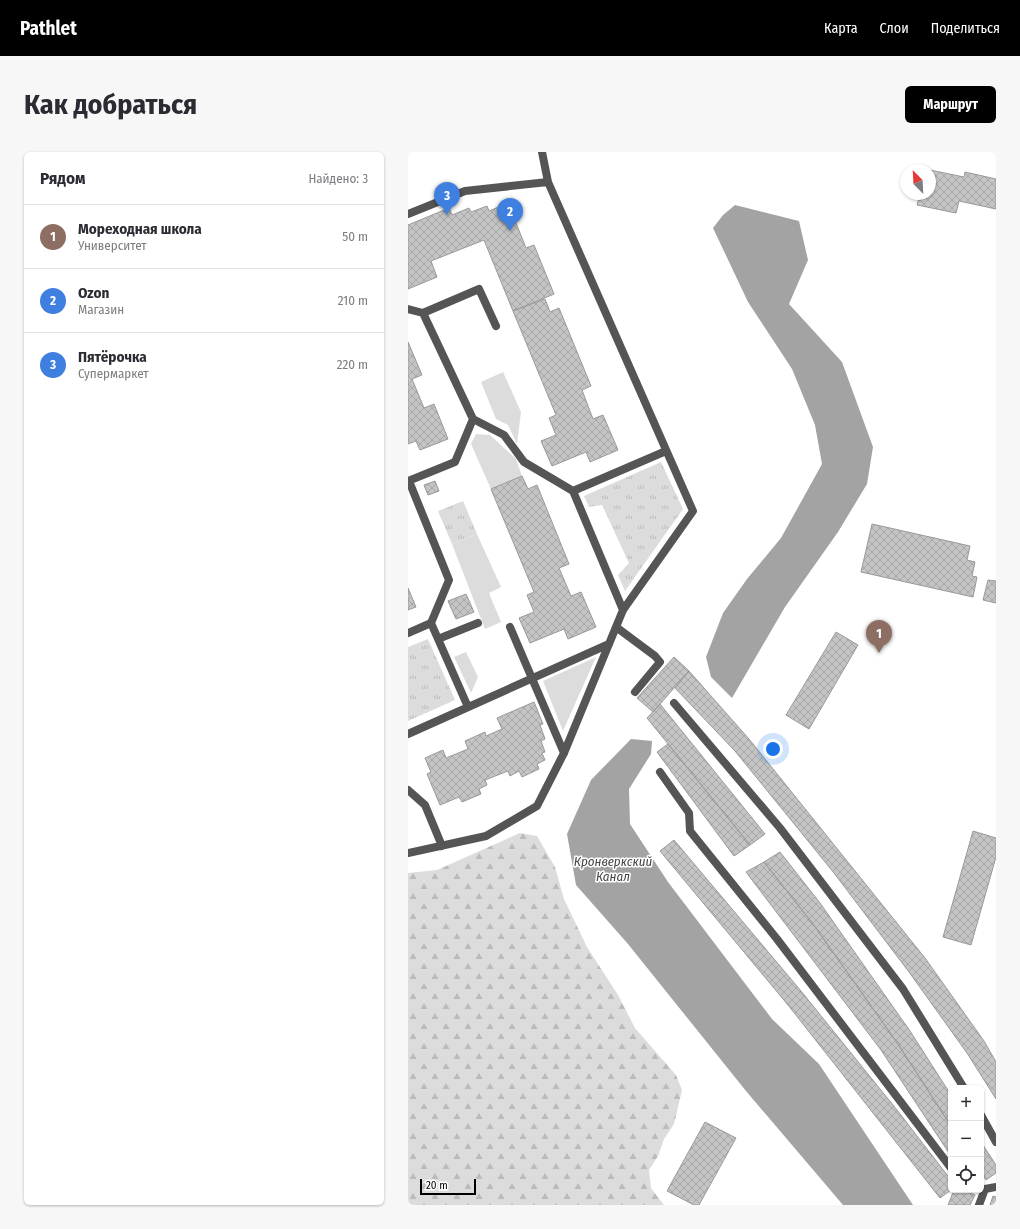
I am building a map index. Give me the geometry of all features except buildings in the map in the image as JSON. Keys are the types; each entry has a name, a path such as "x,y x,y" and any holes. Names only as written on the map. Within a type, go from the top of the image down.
{"lane":[{"path":"408,853 486,836 537,806 564,753 624,610 692,511 548,182 542,152"},
{"path":"408,214 465,191 548,182"},
{"path":"408,309 423,313 479,289 496,326"},
{"path":"423,313 473,419 504,435 524,462 573,491 624,610"},
{"path":"408,632 431,623 449,580 408,481 454,462 473,419"},
{"path":"573,491 666,451"},
{"path":"438,639 478,622"},
{"path":"431,623 468,707"},
{"path":"510,627 564,753"},
{"path":"616,627 655,656 660,662 635,692"},
{"path":"408,734 609,644"},
{"path":"674,703 780,828 903,989 962,1085"},
{"path":"660,772 689,813 690,831 777,939 948,1164"},
{"path":"408,790 426,805 442,846"},
{"path":"984,1120 996,1142"},
{"path":"984,1188 996,1187"},
{"path":"979,1205 982,1193"}],"green space":[{"path":"503,372 521,412 517,444 508,425 496,419 481,382"},
{"path":"476,434 490,435 516,459 522,476 491,489 471,444"},
{"path":"661,462 683,509 625,591 618,575 629,563 602,505 589,507 584,496"},
{"path":"463,501 477,534 452,544 438,511"},
{"path":"477,534 501,587 489,593 501,622 485,629 452,544"},
{"path":"428,639 455,700 408,721 408,647"},
{"path":"466,652 478,677 471,693 454,657"},
{"path":"596,657 563,731 543,681"},
{"path":"520,833 537,836 555,867 564,899 587,947 618,995 635,1028 676,1075 682,1090 674,1124 664,1139 658,1156 649,1170 651,1188 664,1205 408,1205 408,873 437,870"}],"water":[{"path":"735,205 799,221 808,260 789,304 842,362 873,447 867,484 838,532 785,607 732,698 711,677 706,657 723,613 747,579 781,538 822,464 815,425 792,369 748,302 713,228 723,215"},
{"name":"Кронверкский Канал","path":"631,739 652,741 651,754 629,789 630,824 668,882 772,1019 819,1064 913,1205 843,1205 746,1091 628,944 576,885 567,834 591,780"}],"place":[{"name":"Пятёрочка","path":"447,215"},
{"name":"Ozon","path":"510,231"},
{"name":"Мореходная школа","path":"879,653"}]}
